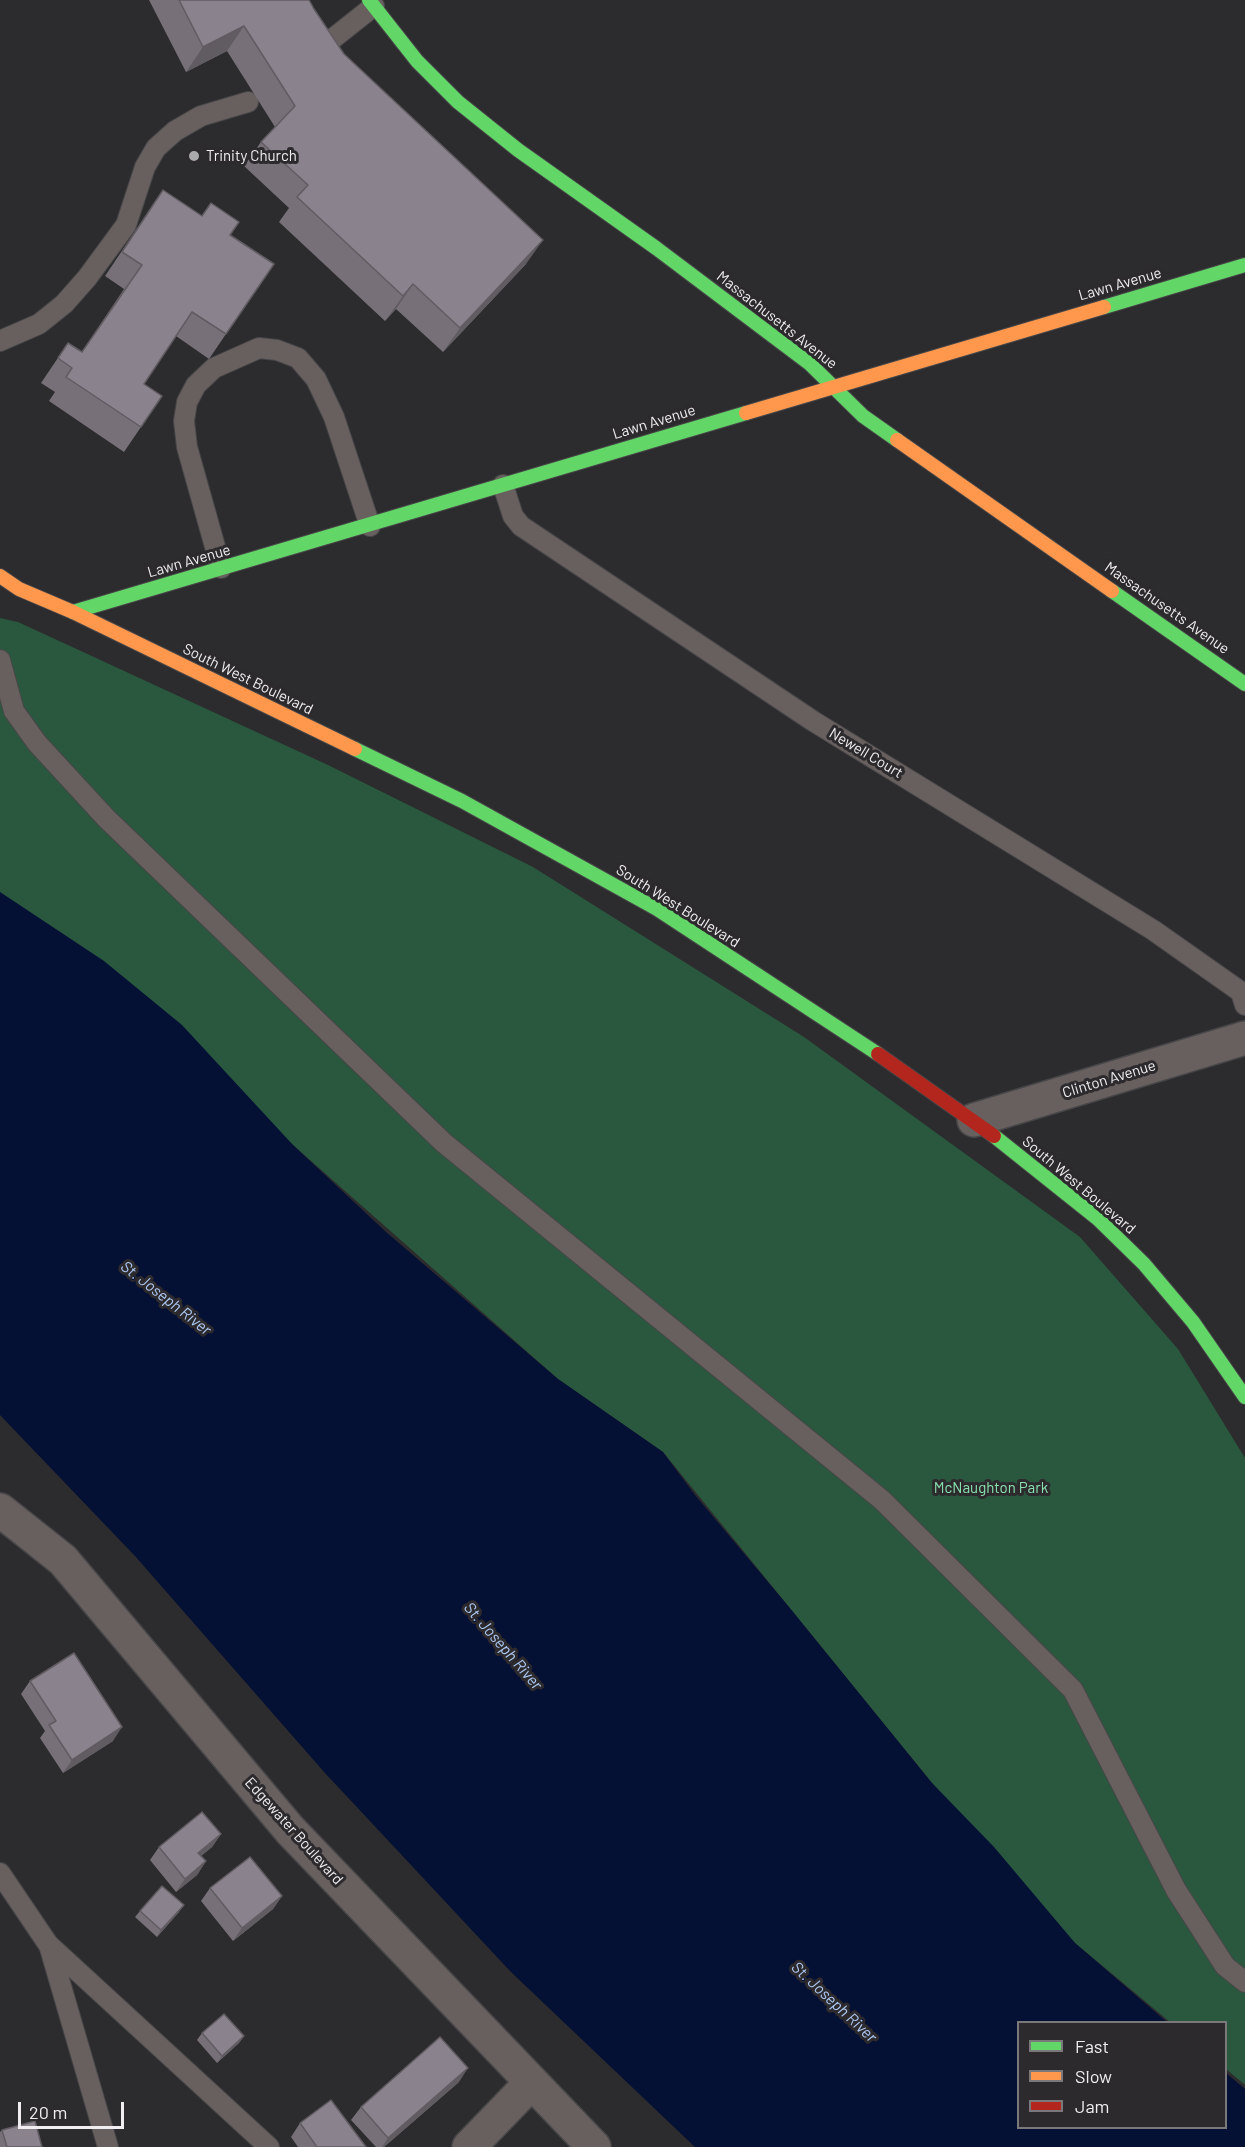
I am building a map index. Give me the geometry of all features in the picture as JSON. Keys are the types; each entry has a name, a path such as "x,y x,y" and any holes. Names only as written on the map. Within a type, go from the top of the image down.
{"street":[{"name":"Massachusetts Avenue","path":"372,3 417,61 458,102 518,150 675,262 816,368 863,416 1245,684"},
{"name":"Lawn Avenue","path":"73,612 370,526 1245,265"},
{"name":"South West Boulevard","path":"0,576 19,588 462,801 657,909 974,1120 1098,1219 1144,1264 1193,1322 1245,1397"},
{"name":"Clinton Avenue","path":"974,1120 1245,1038"},
{"name":"Edgewater Boulevard","path":"0,1510 63,1560 290,1830 594,2147"},
{"path":"469,2147 531,2083"}],"lane":[{"path":"316,52 372,3"},
{"path":"0,341 39,324 64,304 87,278 126,225 145,167 156,148 175,131 201,116 248,102"},
{"path":"221,568 187,447 184,420 187,402 196,385 214,368 259,348 277,350 298,358 316,378 334,417 370,526"},
{"name":"Newell Court","path":"503,485 513,516 520,526 813,721 1153,930 1241,992 1245,1005"},
{"path":"0,660 14,711 37,743 106,818 435,1135 882,1500 1073,1690 1176,1890 1225,1966 1245,1982"},
{"path":"0,1873 48,1944 269,2147"},
{"path":"48,1944 108,2147"}],"green space":[{"name":"McNaughton Park","path":"0,618 18,622 328,765 533,867 804,1037 1080,1237 1178,1349 1245,1458 1245,2085 1227,2070 1227,2021 1169,2021 1075,1943 932,1783 663,1452 558,1379 293,1145 0,894"}],"water":[{"name":"St. Joseph River","path":"0,892 104,961 182,1025 293,1145 386,1232 558,1379 663,1452 695,1495 932,1783 994,1847 1075,1943 1166,2021 1017,2021 1017,2129 1227,2129 1227,2074 1245,2089 1245,2147 695,2147 511,1972 325,1773 135,1556 0,1415"}],"building":[{"path":"179,0 309,0 344,54 543,240 460,328 413,284 403,296 297,197 308,185 261,142 295,106 244,26 203,47"},
{"path":"163,190 202,216 211,203 239,222 230,235 274,264 226,334 192,312 144,384 162,396 141,427 66,377 72,368 58,358 68,343 82,352 142,265 122,252"},
{"path":"74,1653 122,1727 72,1760 49,1725 56,1721 30,1681"},
{"path":"202,1812 221,1834 198,1853 206,1861 185,1879 159,1847"},
{"path":"250,1857 282,1896 242,1928 210,1888"},
{"path":"162,1886 184,1905 161,1930 140,1911"},
{"path":"224,2014 244,2036 222,2056 202,2033"},
{"path":"440,2037 468,2068 388,2138 361,2107"},
{"path":"331,2100 366,2147 317,2147 300,2123"},
{"path":"35,2121 42,2147 7,2147 2,2130"}],"traffic: fast":[{"path":"369,0 417,61 458,102 518,150 656,248 810,364 863,416 897,440"},
{"path":"1104,307 1245,265"},
{"path":"73,612 746,413"},
{"path":"1112,591 1245,684"},
{"path":"355,749 462,801 657,909 878,1054"},
{"path":"994,1136 1098,1219 1144,1264 1193,1322 1245,1397"}],"traffic: slow":[{"path":"746,413 1104,307"},
{"path":"897,440 1112,591"},
{"path":"0,576 19,589 73,612 355,749"}],"traffic: jam":[{"path":"878,1054 994,1136"}],"place":[{"name":"Trinity Church","path":"194,156"}]}
